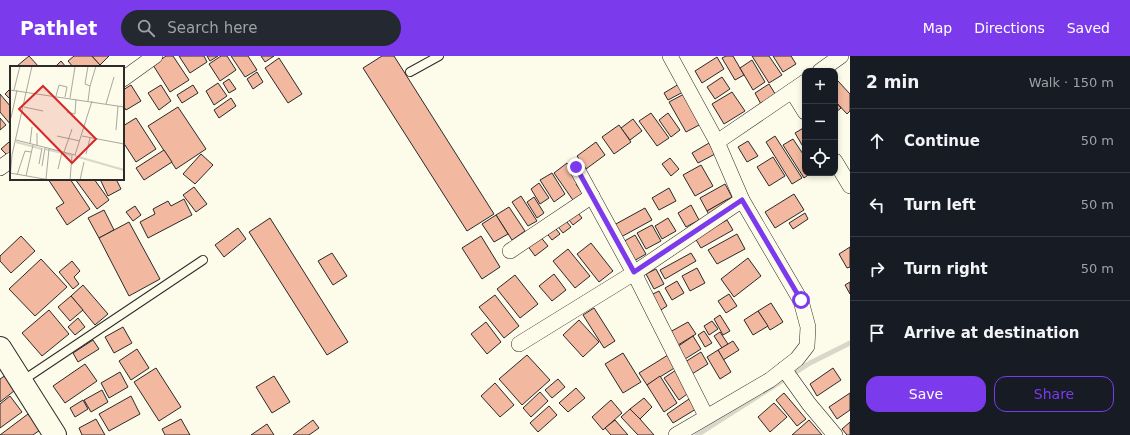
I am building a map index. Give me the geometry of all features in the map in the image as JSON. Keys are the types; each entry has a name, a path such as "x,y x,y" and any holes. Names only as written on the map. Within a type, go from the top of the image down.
{"main road":[{"path":"0,348 55,435"}],"street":[{"path":"124,78 155,56"},
{"path":"670,56 717,142 742,200 801,300 808,327 807,346 797,359 788,375 770,380 706,416 679,434"},
{"path":"824,68 841,56"},
{"path":"717,142 802,84"},
{"path":"792,91 802,107"},
{"path":"0,168 10,161"},
{"path":"838,166 850,186"},
{"path":"576,167 634,272 706,416"},
{"path":"510,251 592,196"},
{"path":"519,344 634,272 742,200"},
{"path":"788,375 809,404 836,435"}],"lane":[{"path":"410,72 439,56"},
{"path":"21,382 203,260"}],"building":[{"path":"29,56 38,66 17,66"},
{"path":"74,56 92,56 100,65 72,66 68,61"},
{"path":"92,56 109,56 100,65"},
{"path":"166,56 173,56 189,80 170,92 153,65"},
{"path":"179,56 204,56 207,62 190,73"},
{"path":"207,56 218,56 210,61"},
{"path":"221,56 227,56 236,70 220,81 209,64"},
{"path":"231,56 248,56 257,70 245,77"},
{"path":"261,56 274,56 265,62"},
{"path":"382,56 394,56 494,214 467,231 363,68"},
{"path":"726,56 733,56 744,75 735,80 722,58"},
{"path":"752,56 769,56 782,75 769,83"},
{"path":"773,56 791,56 796,64 783,72"},
{"path":"717,57 724,69 702,83 695,71"},
{"path":"279,58 302,94 288,103 265,68"},
{"path":"752,60 765,82 753,90 740,68"},
{"path":"61,61 65,66 56,66"},
{"path":"257,72 263,82 253,89 247,79"},
{"path":"722,77 730,89 715,99 707,87"},
{"path":"229,79 236,89 229,93 223,83"},
{"path":"838,81 850,94 850,111 847,114 838,104"},
{"path":"218,83 227,96 214,105 206,91"},
{"path":"679,84 683,92 668,100 664,93"},
{"path":"769,84 777,97 762,106 755,93"},
{"path":"131,85 141,101 126,110 124,107 124,89"},
{"path":"161,85 171,101 159,110 148,93"},
{"path":"193,85 198,93 182,103 177,95"},
{"path":"10,89 10,99 5,94"},
{"path":"732,92 745,111 724,124 712,104"},
{"path":"0,94 10,106 10,124 0,112"},
{"path":"684,94 701,124 686,132 669,102"},
{"path":"231,98 236,106 219,118 214,110"},
{"path":"178,107 206,149 176,169 148,126"},
{"path":"651,113 669,138 657,146 639,121"},
{"path":"668,113 680,130 671,137 659,120"},
{"path":"0,118 6,125 0,130"},
{"path":"136,118 156,149 136,162 124,144 124,125"},
{"path":"633,119 642,131 630,140 621,128"},
{"path":"619,125 631,142 614,154 602,137"},
{"path":"802,129 802,145 795,133"},
{"path":"775,136 802,178 792,184 766,142"},
{"path":"793,139 802,152 802,175 783,145"},
{"path":"748,141 758,156 747,162 738,147"},
{"path":"9,142 10,143 10,154 8,156 1,149"},
{"path":"596,142 605,155 586,169 577,156"},
{"path":"709,143 715,154 698,163 692,153"},
{"path":"164,150 172,162 144,180 136,168"},
{"path":"201,154 213,165 195,184 183,174"},
{"path":"773,157 785,176 769,186 757,167"},
{"path":"670,158 679,169 671,176 662,164"},
{"path":"567,163 581,181 576,184 584,196 575,203 554,173"},
{"path":"701,165 713,186 695,196 683,175"},
{"path":"552,173 565,194 554,202 540,180"},
{"path":"49,180 71,180 90,209 67,225 56,208 64,203"},
{"path":"76,180 95,180 109,200 97,209"},
{"path":"100,180 116,180 121,189 108,196"},
{"path":"539,183 549,198 540,204 531,189"},
{"path":"725,184 732,197 707,211 700,198"},
{"path":"194,187 207,204 196,212 183,195"},
{"path":"669,188 676,201 659,210 652,198"},
{"path":"794,194 804,210 775,228 765,212"},
{"path":"521,196 537,221 528,226 512,202"},
{"path":"534,197 544,213 537,218 527,202"},
{"path":"184,199 192,215 148,238 140,222 155,214 153,209 168,201 171,206"},
{"path":"728,199 731,205 710,217 707,211"},
{"path":"691,205 699,220 686,227 678,213"},
{"path":"135,206 141,215 133,221 126,212"},
{"path":"509,207 525,231 512,240 496,215"},
{"path":"645,208 652,220 621,237 614,225"},
{"path":"575,209 582,218 573,225 566,216"},
{"path":"104,210 114,230 99,238 88,218"},
{"path":"805,213 808,219 793,229 789,223"},
{"path":"496,215 508,234 494,242 482,224"},
{"path":"563,217 571,227 563,233 555,223"},
{"path":"270,218 348,342 327,355 249,232"},
{"path":"668,218 676,231 662,239 655,226"},
{"path":"727,220 733,230 701,248 695,238"},
{"path":"129,222 160,279 129,296 99,238"},
{"path":"553,225 560,234 552,240 545,231"},
{"path":"652,225 661,241 646,249 637,233"},
{"path":"238,228 246,239 224,257 215,245"},
{"path":"737,234 745,249 717,264 708,250"},
{"path":"539,235 548,246 535,256 527,245"},
{"path":"635,235 646,254 632,262 621,243"},
{"path":"21,236 35,251 11,273 0,261 0,256"},
{"path":"481,236 500,267 482,279 462,248"},
{"path":"591,243 613,271 599,282 577,254"},
{"path":"850,247 850,267 847,268 839,254"},
{"path":"568,249 590,276 575,288 553,261"},
{"path":"332,253 347,276 333,285 318,261"},
{"path":"691,253 696,261 665,279 660,270"},
{"path":"748,258 761,276 734,297 721,279"},
{"path":"41,259 67,287 35,316 9,289"},
{"path":"72,261 80,271 74,277 79,284 73,289 59,272"},
{"path":"697,268 705,283 690,291 682,276"},
{"path":"656,269 664,284 654,289 646,274"},
{"path":"554,274 566,290 552,301 539,286"},
{"path":"515,275 538,304 520,318 497,289"},
{"path":"677,281 684,293 672,300 665,288"},
{"path":"850,282 850,294 845,285"},
{"path":"83,285 108,314 95,325 71,296"},
{"path":"659,291 667,306 656,313 647,297"},
{"path":"729,294 737,306 726,313 718,301"},
{"path":"495,295 519,326 504,338 479,307"},
{"path":"71,296 83,310 70,321 58,307"},
{"path":"771,303 783,322 770,330 758,311"},
{"path":"594,308 615,341 604,348 583,315"},
{"path":"49,310 69,334 42,356 22,333"},
{"path":"758,311 768,326 753,335 744,320"},
{"path":"720,315 730,331 723,335 714,319"},
{"path":"78,318 85,327 75,335 68,327"},
{"path":"579,320 599,342 583,357 563,335"},
{"path":"712,321 718,329 709,335 704,326"},
{"path":"486,322 501,342 487,354 471,334"},
{"path":"688,322 696,334 678,345 670,332"},
{"path":"123,327 132,343 114,353 105,337"},
{"path":"704,331 712,343 705,347 698,335"},
{"path":"720,332 728,344 722,348 714,336"},
{"path":"693,336 701,349 685,359 677,347"},
{"path":"93,340 99,349 78,362 73,353"},
{"path":"733,341 739,350 723,360 718,350"},
{"path":"137,349 149,368 131,380 119,361"},
{"path":"718,350 731,372 720,379 707,357"},
{"path":"701,352 708,364 692,374 685,362"},
{"path":"623,353 641,382 623,393 605,364"},
{"path":"527,355 550,380 522,405 499,379"},
{"path":"668,355 676,367 647,385 639,373"},
{"path":"85,364 97,381 65,403 53,386"},
{"path":"156,368 181,407 159,421 134,382"},
{"path":"833,368 841,380 817,396 810,384"},
{"path":"676,370 690,392 679,400 664,378"},
{"path":"120,372 128,387 109,398 101,383"},
{"path":"9,373 19,387 0,402 0,379"},
{"path":"274,376 290,402 272,413 256,387"},
{"path":"660,376 677,403 664,412 647,385"},
{"path":"558,379 565,387 552,398 545,390"},
{"path":"495,383 514,405 500,417 481,396"},
{"path":"576,388 585,398 568,412 559,403"},
{"path":"102,390 108,402 91,412 84,400"},
{"path":"540,392 548,401 531,417 523,408"},
{"path":"784,393 806,419 797,426 776,400"},
{"path":"850,393 850,410 837,419 829,407"},
{"path":"10,396 22,412 0,428 0,404"},
{"path":"131,396 140,414 109,431 99,414"},
{"path":"644,398 652,407 640,419 630,409"},
{"path":"689,399 696,409 673,423 667,414"},
{"path":"83,400 88,409 75,417 70,408"},
{"path":"611,400 622,413 603,430 592,417"},
{"path":"774,403 787,417 770,432 758,417"},
{"path":"549,406 557,415 538,432 530,423"},
{"path":"630,409 654,435 638,435 621,417"},
{"path":"28,414 40,430 33,435 0,435"},
{"path":"96,419 105,435 82,435 79,428"},
{"path":"181,419 190,435 165,435 162,429"},
{"path":"313,420 319,428 309,435 293,435"},
{"path":"615,420 628,435 611,435 605,428"},
{"path":"809,420 822,435 792,435"},
{"path":"850,422 850,435 847,435 842,429"},
{"path":"267,424 274,435 251,435"}],"waterway":[{"path":"697,435 810,363 850,343"}],"route":[{"path":"576,167 634,272 742,200 801,300"}]}
